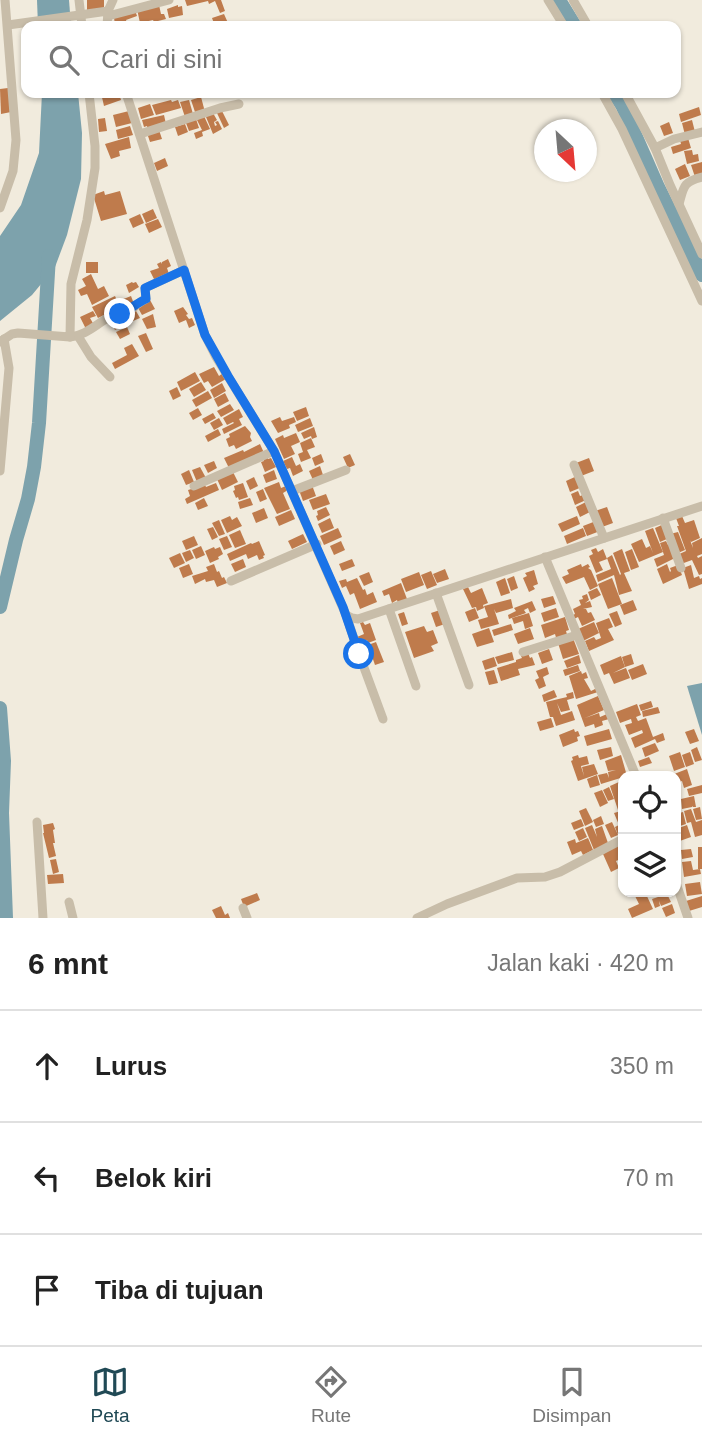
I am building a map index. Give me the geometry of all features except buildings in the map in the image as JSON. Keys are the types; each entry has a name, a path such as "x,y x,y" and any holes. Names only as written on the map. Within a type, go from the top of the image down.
{"street":[{"path":"0,208 13,171 16,140 5,0"},
{"path":"79,0 81,21"},
{"path":"108,18 113,0"},
{"path":"35,21 79,15 108,18 169,0"},
{"path":"548,0 561,21"},
{"path":"573,0 585,21"},
{"path":"8,25 21,23"},
{"path":"90,98 95,168 87,220 71,284 74,336 110,377"},
{"path":"128,98 205,335 274,451 346,614 383,719"},
{"path":"605,98 622,129 702,301"},
{"path":"628,98 655,148 702,254"},
{"path":"140,134 239,104"},
{"path":"655,148 674,139 702,132"},
{"path":"679,204 685,184 702,177"},
{"path":"0,471 9,368 2,340 18,333 57,336 85,334 116,313 120,314 146,299 145,288 184,270"},
{"path":"194,486 274,451"},
{"path":"574,465 604,538"},
{"path":"292,491 346,470"},
{"path":"346,614 358,619 702,506"},
{"path":"663,519 681,568"},
{"path":"231,581 317,544"},
{"path":"545,557 634,771"},
{"path":"436,593 469,685"},
{"path":"390,609 416,686"},
{"path":"523,652 577,635"},
{"path":"37,822 43,918"},
{"path":"417,918 517,878 545,877 560,872 618,842"},
{"path":"681,897 688,918"},
{"path":"69,902 72,918"},
{"path":"243,908 247,918"}],"water":[{"path":"37,0 69,0 71,21 38,21"},
{"path":"42,98 78,98 82,133 81,179 67,235 55,267 32,295 0,321 0,236 21,205 39,153"},
{"path":"702,683 702,735 687,686"}],"waterway":[{"path":"559,0 572,21"},
{"path":"617,98 702,275"},
{"path":"0,607 34,467 49,256"},
{"path":"0,708 4,761 2,813 6,918"}],"route":[{"path":"120,314 146,299 145,288 184,270 205,335 274,451 317,544 359,654"}]}
